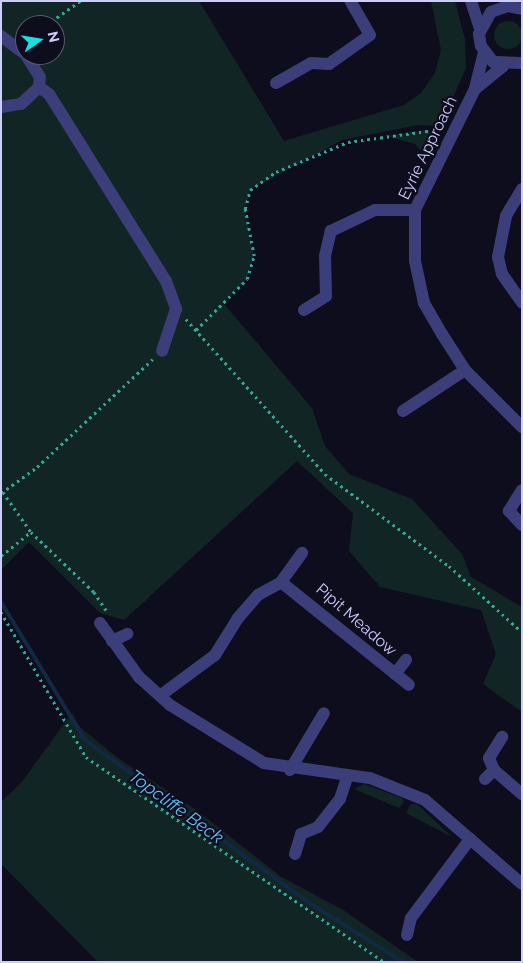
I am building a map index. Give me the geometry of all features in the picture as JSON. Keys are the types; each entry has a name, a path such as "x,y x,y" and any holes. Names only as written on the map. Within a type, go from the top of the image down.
{"street":[{"path":"276,83 311,63 329,64 370,35 350,1"},
{"path":"471,1 480,28 484,52 503,66 521,64"},
{"path":"480,28 491,12 504,4 522,9"},
{"path":"1,36 15,47"},
{"name":"Eyrie Approach","path":"484,52 475,89 415,210 415,260 424,303 465,370 520,422"},
{"path":"1,107 21,104 39,87 40,77 32,65"},
{"name":"Eyrie Approach","path":"475,89 503,66"},
{"path":"39,87 49,94 152,257 176,309 162,351"},
{"path":"522,190 506,216 498,257 502,274 522,303"},
{"path":"304,310 326,296 325,256 327,228 374,210 415,210"},
{"path":"403,411 465,370"},
{"path":"522,490 504,513 522,525"},
{"path":"161,695 215,655 258,595 281,582 302,553"},
{"name":"Pipit Meadow","path":"281,582 409,685"},
{"path":"100,623 139,677 170,705 264,763 290,770 370,778 425,800 521,882"},
{"path":"112,641 127,634"},
{"path":"395,674 406,660"},
{"path":"290,770 324,713"},
{"path":"502,737 489,758 490,775 522,794"},
{"path":"295,854 301,834 318,827 340,799 347,777"},
{"path":"407,935 411,918 470,839"}],"path":[{"path":"60,15 80,1"},
{"path":"196,330 247,279 254,256 245,209 250,190 276,172 348,142 384,134 456,128"},
{"path":"176,309 325,474 449,566 522,632"},
{"path":"100,623 109,615 94,592 31,532 2,493 37,467 162,351"},
{"path":"1,556 31,532"},
{"path":"1,612 86,757 384,962"}],"green space":[{"path":"2,1 199,1 284,141 404,105 421,93 435,73 441,50 431,1 455,1 465,40 466,68 440,126 418,125 342,140 250,190 245,209 254,256 247,279 224,304 312,408 325,446 349,474 412,499 462,554 471,577 522,607 522,712 483,684 496,654 481,610 380,587 349,551 353,513 297,461 124,620 100,613 29,542 1,570"},
{"path":"508,21 518,25 522,35 518,45 508,49 498,45 494,35 498,25"},
{"path":"426,130 438,134 425,156 415,144 387,136"},
{"path":"72,713 80,727 119,759 195,809 280,876 343,910 418,962 98,962 1,864 1,802 21,783"},
{"path":"364,784 402,798 404,802 399,808 354,789"},
{"path":"411,804 417,804 452,837 406,813"}],"waterway":[{"name":"Topcliffe Beck","path":"1,602 85,740 311,904 403,962"}]}
